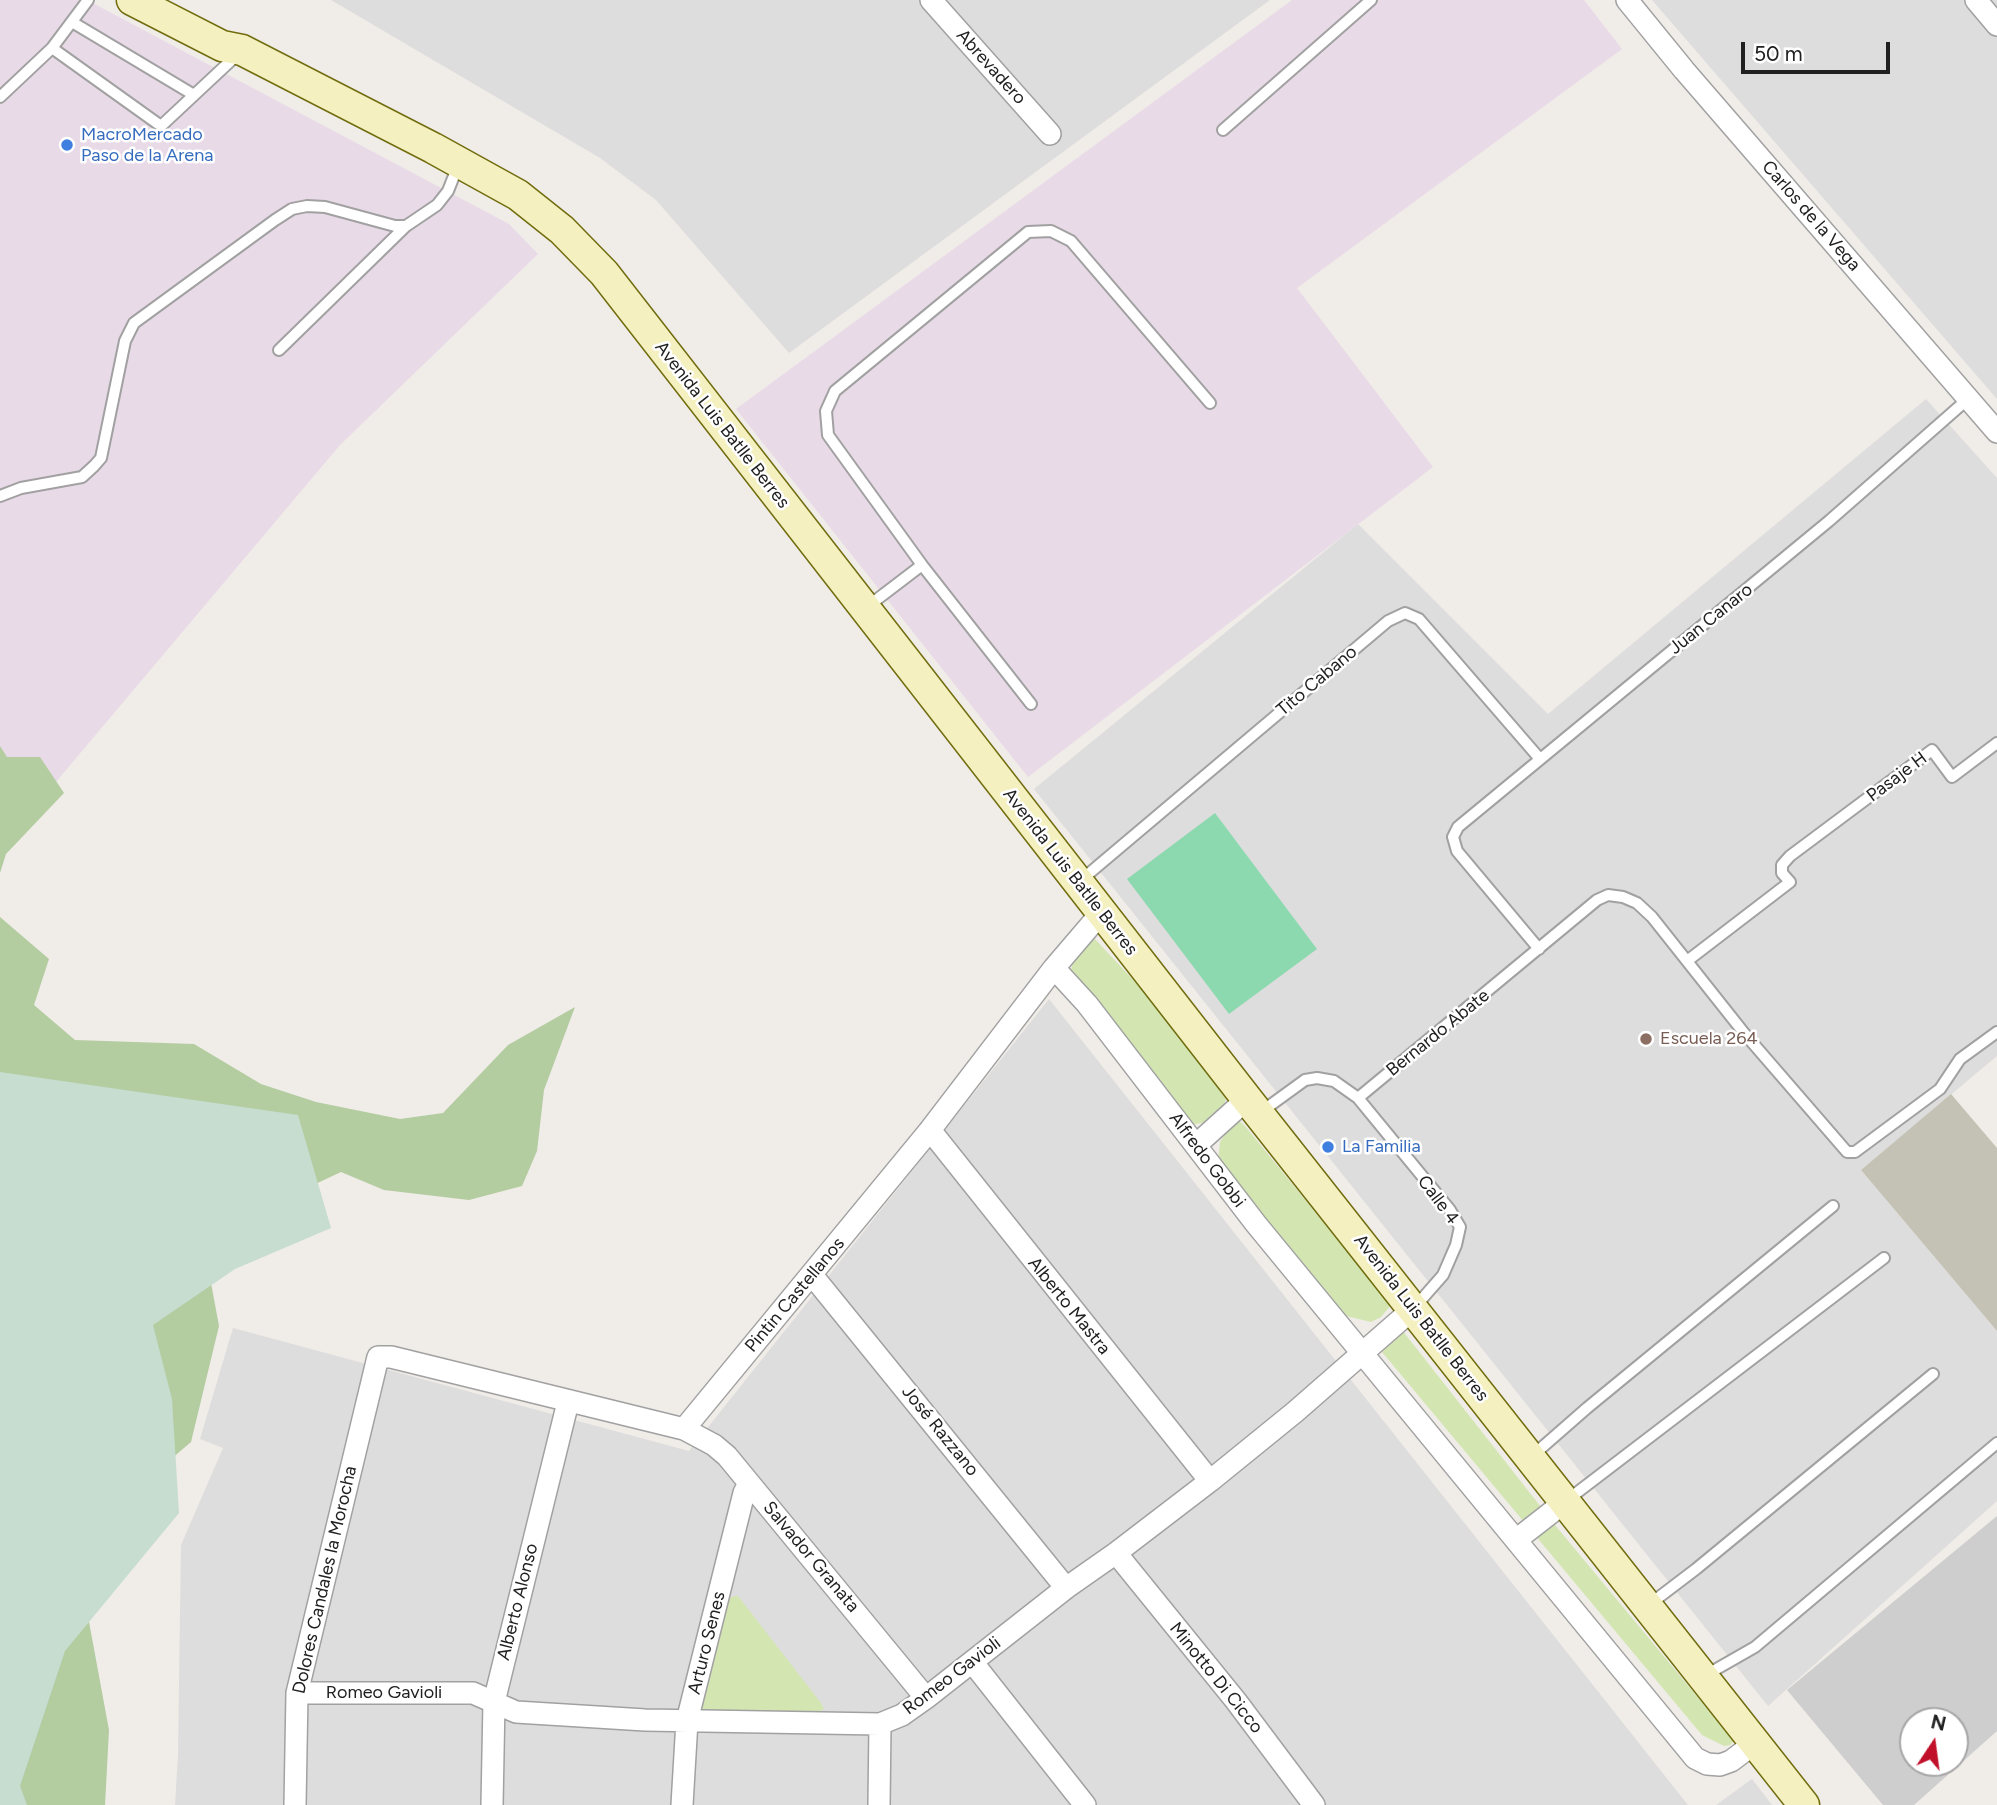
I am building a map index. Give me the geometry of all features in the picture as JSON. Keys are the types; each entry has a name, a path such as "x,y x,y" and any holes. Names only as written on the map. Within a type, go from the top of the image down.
{"main road":[{"name":"Avenida Luis Batlle Berres","path":"132,0 222,47 242,50 460,163 529,204 562,230 604,274 1252,1106 1804,1805"},
{"name":"Avenida Luis Batlle Berres","path":"169,0 229,34 242,50"}],"street":[{"name":"Abrevadero","path":"931,0 1050,134"},
{"name":"Carlos de la Vega","path":"1627,0 1684,70 1997,432"},
{"path":"1976,0 1997,25"},
{"name":"Pintin Castellanos","path":"684,1429 930,1130 1054,968 1101,913"},
{"name":"Alfredo Gobbi","path":"1054,968 1087,1004 1256,1224 1695,1758 1707,1764 1720,1765 1731,1761 1755,1743"},
{"path":"1196,1145 1252,1106"},
{"name":"Alberto Mastra","path":"930,1130 1210,1481"},
{"name":"José Razzano","path":"812,1275 1066,1588"},
{"name":"Romeo Gavioli","path":"297,1693 473,1693 516,1712 687,1721 880,1724 902,1715 926,1698 1066,1588 1210,1481 1296,1412 1414,1308"},
{"name":"Dolores Candales la Morocha","path":"295,1805 297,1693 378,1357 391,1357 568,1402"},
{"path":"568,1402 684,1429"},
{"name":"Alberto Alonso","path":"492,1805 494,1702 568,1402"},
{"name":"Salvador Granata","path":"684,1429 714,1445 727,1456 926,1698"},
{"name":"Arturo Senes","path":"682,1805 687,1721 744,1493 749,1483"},
{"path":"1516,1540 1566,1501"},
{"name":"Minotto Di Cicco","path":"1116,1553 1236,1701 1314,1805"},
{"path":"973,1663 1085,1805"},
{"path":"879,1805 880,1724"}],"lane":[{"path":"0,97 52,48 88,0"},
{"path":"1223,130 1371,0"},
{"path":"72,22 194,95"},
{"path":"52,48 161,126 242,50"},
{"path":"278,350 406,226 437,205 448,191 460,163"},
{"path":"0,496 21,488 82,477 94,466 101,458 125,341 135,323 275,220 292,209 316,207 341,211 376,223 406,226"},
{"path":"1031,704 922,565 828,435 826,411 835,391 1028,232 1051,232 1071,240 1210,403"},
{"name":"Juan Canaro","path":"1539,949 1457,850 1453,838 1458,827 1829,521 1969,398"},
{"path":"865,609 922,565"},
{"name":"Tito Cabano","path":"1078,883 1388,621 1405,612 1419,619 1540,760"},
{"name":"Pasaje H","path":"1687,961 1790,882 1782,873 1782,865 1790,856 1932,750 1952,777 1997,743"},
{"name":"Bernardo Abate","path":"1357,1098 1597,900 1608,895 1637,903 1652,917 1687,961"},
{"path":"1687,961 1759,1051 1847,1152 1855,1152 1940,1089 1960,1059 1997,1032"},
{"path":"1252,1106 1306,1080 1317,1078 1334,1081 1357,1098"},
{"name":"Calle 4","path":"1357,1098 1450,1210 1460,1227 1457,1245 1443,1275 1414,1308"},
{"path":"1531,1457 1833,1206"},
{"path":"1566,1501 1884,1258"},
{"path":"1648,1605 1696,1569 1933,1374"},
{"path":"1704,1677 1755,1647 1997,1443"}],"shaded area":[{"path":"0,0 87,0 509,224 538,254 340,445 50,789 0,766"},
{"path":"331,0 1270,0 789,353 656,200 600,158"},
{"path":"1292,0 1584,0 1622,49 1297,288 1433,467 1028,777 736,409"},
{"path":"1652,0 1997,0 1997,399"},
{"path":"1926,399 1997,478 1997,1056 1861,1170 1997,1331 1997,1501 1768,1706 1034,789 1358,524 1548,714"},
{"path":"1049,999 1688,1805 175,1805 181,1545 223,1448 200,1439 233,1328 689,1451"},
{"path":"1951,1094 1997,1148 1997,1331 1861,1170"},
{"path":"1997,1516 1997,1731 1969,1756 1969,1707 1899,1707 1899,1777 1945,1777 1914,1805 1883,1805 1787,1690"},
{"path":"1752,1779 1772,1805 1716,1805"}],"green space":[{"path":"0,746 7,757 40,757 64,793 6,854 0,873"},
{"path":"1215,813 1317,949 1229,1014 1127,879"},
{"path":"0,917 49,959 34,1005 75,1040 194,1044 261,1084 316,1102 400,1119 443,1113 508,1045 575,1007 544,1090 537,1151 522,1186 469,1200 384,1190 341,1172 275,1203 206,1256 219,1326 191,1442 137,1488 0,1338"},
{"path":"1094,938 1165,1014 1226,1099 1223,1107 1208,1122 1190,1125 1070,973 1075,956"},
{"path":"0,1072 298,1115 331,1228 235,1269 153,1325 172,1399 179,1513 65,1651 20,1786 27,1805 0,1805"},
{"path":"1238,1120 1391,1305 1381,1317 1371,1322 1338,1314 1218,1161 1220,1142 1233,1122"},
{"path":"1402,1330 1555,1525 1734,1741 1730,1745 1724,1746 1702,1735 1382,1352"},
{"path":"0,1491 82,1584 109,1730 105,1805 0,1805"},
{"path":"738,1596 824,1709 818,1712 707,1714 703,1710 702,1704 727,1603 731,1597"}],"place":[{"name":"MacroMercado Paso de la Arena","path":"67,145"},
{"name":"Escuela 264","path":"1646,1039"},
{"name":"La Familia","path":"1328,1147"}]}
